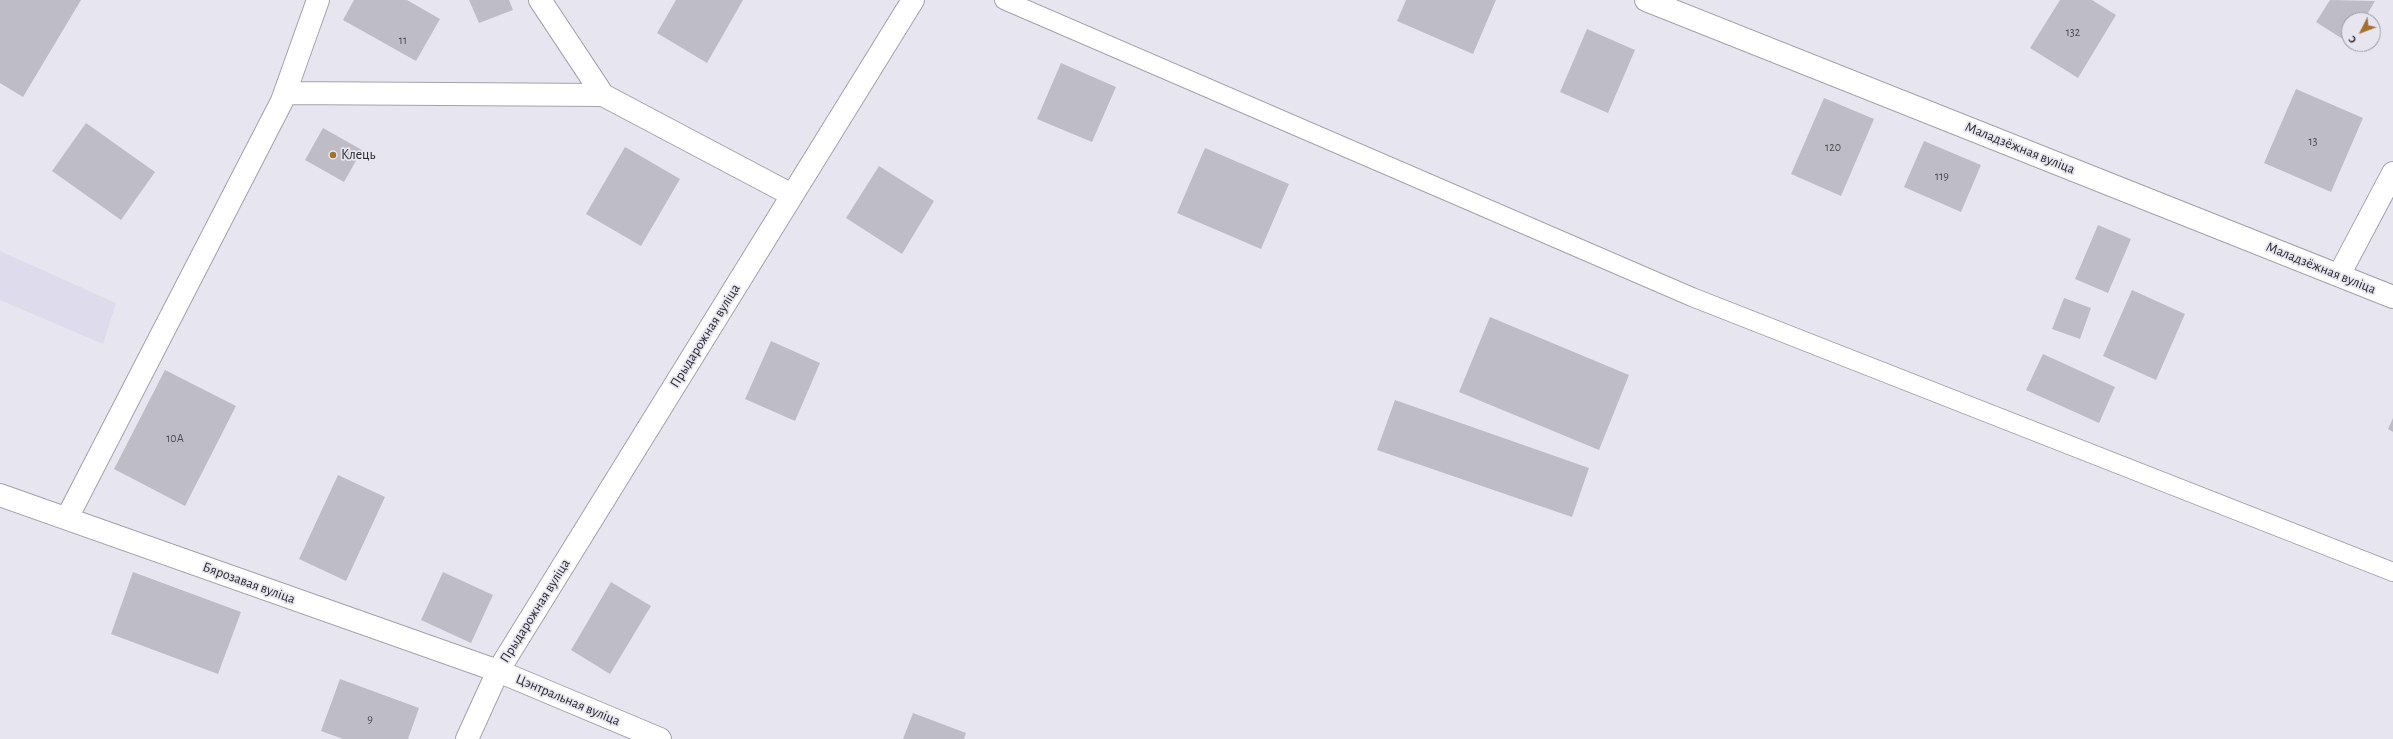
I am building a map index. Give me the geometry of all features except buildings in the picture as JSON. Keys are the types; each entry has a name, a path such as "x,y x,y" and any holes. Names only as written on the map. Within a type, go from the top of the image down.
{"street":[{"path":"67,518 285,93 318,0"},
{"path":"540,0 603,95"},
{"name":"Прыдарожная вуліца","path":"467,739 498,671 913,0"},
{"name":"Маладзёжная вуліца","path":"1646,0 2393,297"},
{"path":"285,93 603,95 792,195"},
{"path":"2339,275 2393,173"},
{"name":"Бярозавая вуліца","path":"0,495 498,671"},
{"name":"Цэнтральная вуліца","path":"498,671 660,739"}],"lane":[{"path":"1004,0 1692,297 2393,572"}],"shaded area":[{"path":"0,251 116,303 103,344 0,300"}],"place":[{"name":"Клець","path":"333,155"}]}
